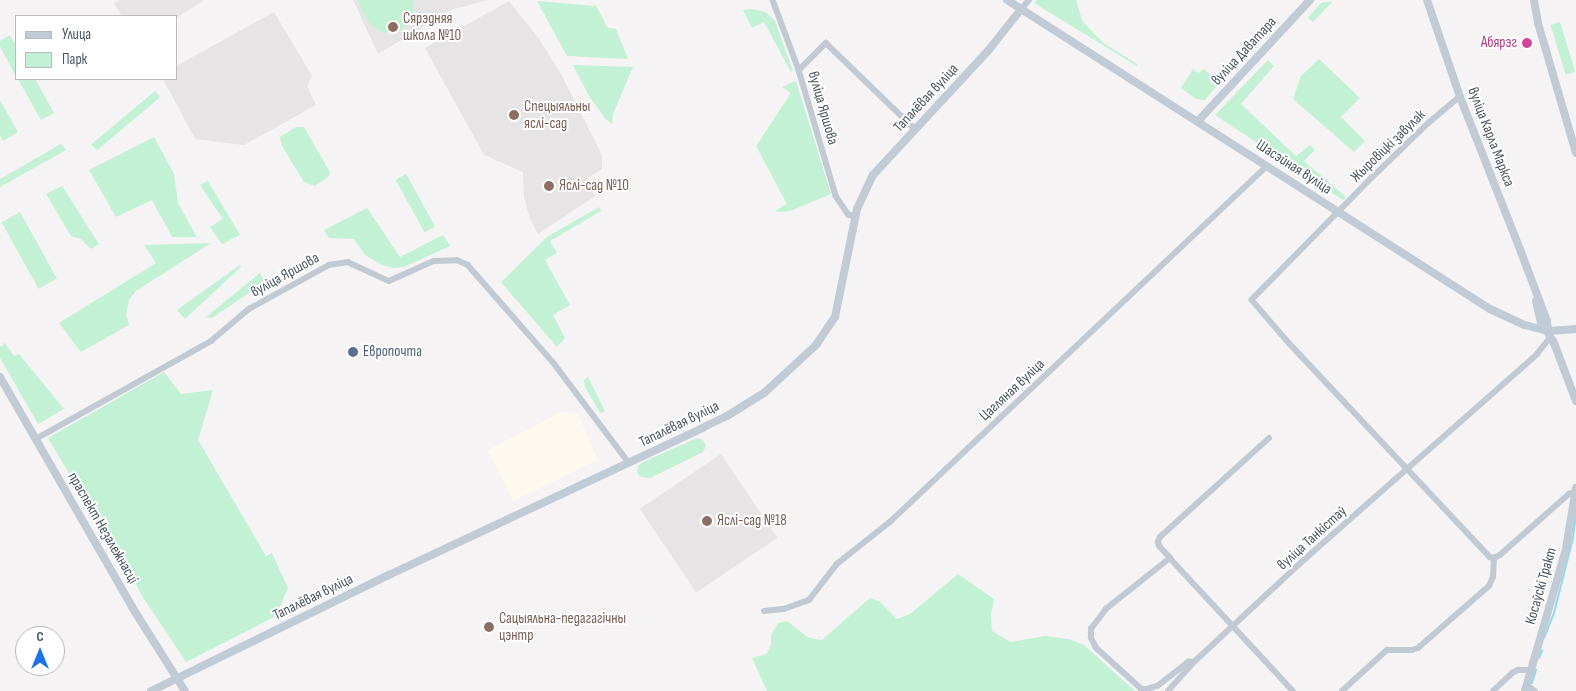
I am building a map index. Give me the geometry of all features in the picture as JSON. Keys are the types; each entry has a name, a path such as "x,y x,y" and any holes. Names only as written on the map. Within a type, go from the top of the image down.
{"main road":[{"name":"Шасэйная вуліца","path":"1007,0 1490,309 1550,334 1576,329"},
{"name":"вуліца Даватара","path":"1198,121 1310,0"},
{"name":"вуліца Карла Маркса","path":"1427,0 1460,97 1533,283 1550,334"},
{"path":"1534,0 1538,23 1576,153"},
{"name":"Тапалёвая вуліца","path":"151,691 487,528 629,464 744,406 784,376 816,345 835,317 860,198 873,175 988,51 1021,10"},
{"path":"1550,334 1576,401"},
{"name":"праспект Незалежнасці","path":"0,377 132,607 185,691"},
{"name":"Косаўскі Тракт","path":"1526,688 1566,549 1576,490"}],"street":[{"name":"вуліца Яршова","path":"773,0 798,70 836,196 848,214 855,217"},
{"path":"1021,10 1029,0"},
{"path":"798,70 826,43 916,130"},
{"name":"Жыровіцкі завулак","path":"1407,470 1290,344 1252,300 1428,124 1460,97"},
{"name":"Цагляная вуліца","path":"764,611 784,610 809,600 837,564 891,521 1266,166"},
{"name":"вуліца Яршова","path":"36,439 210,341 249,309 329,264 348,262 389,281 434,261 445,259 457,260 468,265 489,288 553,362 613,439 629,464"},
{"name":"вуліца Танкістаў","path":"1168,691 1194,662 1306,558 1537,354 1550,334"},
{"path":"1269,438 1160,537 1158,542 1159,546 1293,691"},
{"path":"1407,470 1484,553 1494,558"},
{"path":"1342,691 1387,650 1412,650 1418,648 1489,586 1493,577 1494,558 1568,494 1576,490"},
{"name":"вуліца Танкістаў","path":"1170,558 1106,609 1091,629 1091,638 1096,648 1141,689 1146,690 1158,686 1189,662 1194,662"},
{"path":"1493,691 1512,673 1518,670 1531,670"},
{"path":"1526,688 1535,691"}],"shaded area":[{"path":"119,0 203,1 178,17 178,15 121,15 114,3"},
{"name":"Сярэдняя школа №10","path":"353,0 488,0 451,10 378,54"},
{"name":"Спецыяльны яслі-сад","path":"509,1 539,39 561,74 602,155 602,169 586,179 595,196 538,234 530,219 524,197 523,172 484,155 425,48"},
{"path":"274,12 312,76 307,86 316,105 244,145 195,139 164,80 178,80 178,65"},
{"path":"561,412 578,414 598,460 513,501 488,450"},
{"name":"Яслі-сад №18","path":"721,454 777,538 696,593 640,509"}],"green space":[{"path":"357,0 413,0 414,12 410,22 402,30 384,33 370,24"},
{"path":"1037,0 1076,0 1082,20 1094,34 1105,44 1137,64 1137,66 1034,3"},
{"path":"537,1 596,6 608,28 616,29 628,59 567,56"},
{"path":"1333,1 1313,22 1308,18 1321,3"},
{"path":"752,9 766,12 775,21 793,71 791,72 764,22 752,28 743,10"},
{"path":"1560,22 1575,72 1566,75 1550,25"},
{"path":"10,35 15,44 15,74 0,47 0,41"},
{"path":"1319,59 1360,98 1341,117 1365,141 1354,152 1293,99 1301,76"},
{"path":"1268,60 1274,66 1241,104 1296,156 1310,145 1315,150 1304,161 1346,197 1343,200 1215,115"},
{"path":"573,65 633,67 613,114 612,124 605,118 589,96"},
{"path":"1193,69 1198,73 1204,69 1219,83 1205,100 1196,99 1181,88"},
{"path":"19,80 36,80 54,113 41,120"},
{"path":"796,81 831,194 790,211 778,212 776,210 787,204 756,146 791,93 782,87"},
{"path":"155,91 160,97 97,150 91,144"},
{"path":"0,100 18,132 3,141 0,135"},
{"path":"296,127 304,127 330,172 328,177 315,186 304,182 282,146 280,137"},
{"path":"154,137 174,174 178,203 197,237 172,237 152,200 116,217 89,170"},
{"path":"61,144 66,150 0,187 0,179"},
{"path":"406,174 435,226 425,232 396,180"},
{"path":"208,181 240,235 222,244 210,227 223,219 200,185"},
{"path":"62,186 99,244 91,249 81,239 71,236 46,194"},
{"path":"599,207 601,211 550,241 557,253 545,260 570,305 553,315 565,338 557,347 501,282 547,237"},
{"path":"367,208 400,257 443,235 450,246 404,267 394,268 384,266 365,255 354,239 329,238 324,230"},
{"path":"20,212 57,278 38,289 2,222"},
{"path":"211,243 136,291 129,300 126,315 129,325 81,352 59,323 156,263 144,245"},
{"path":"240,265 241,267 185,319 177,310"},
{"path":"260,273 265,282 212,318 206,317"},
{"path":"5,343 14,356 19,354 64,409 38,424 0,358 0,347"},
{"path":"164,372 181,394 213,390 198,440 266,556 272,553 288,588 276,616 186,662 146,602 48,438"},
{"path":"588,377 605,411 600,413 585,387 584,380"},
{"path":"697,438 703,440 706,446 703,452 650,478 641,477 637,473 638,466 643,462"},
{"path":"958,574 994,599 991,614 992,631 1011,642 1045,636 1068,639 1084,645 1135,691 767,691 752,658 767,654 771,645 771,635 778,623 787,621 809,638 822,640 870,598 879,601 897,619 910,614"}],"waterway":[{"path":"1544,638 1554,613 1573,538 1576,513"},
{"path":"1539,658 1542,651"},
{"path":"1532,683 1536,670"}],"place":[{"name":"Сярэдняя школа №10","path":"393,27"},
{"name":"Абярэг","path":"1527,43"},
{"name":"Спецыяльны яслі-сад","path":"514,115"},
{"name":"Яслі-сад №10","path":"549,186"},
{"name":"Европочта","path":"353,352"},
{"name":"Яслі-сад №18","path":"707,521"},
{"name":"Сацыяльна-педагагічны цэнтр","path":"489,627"}]}
